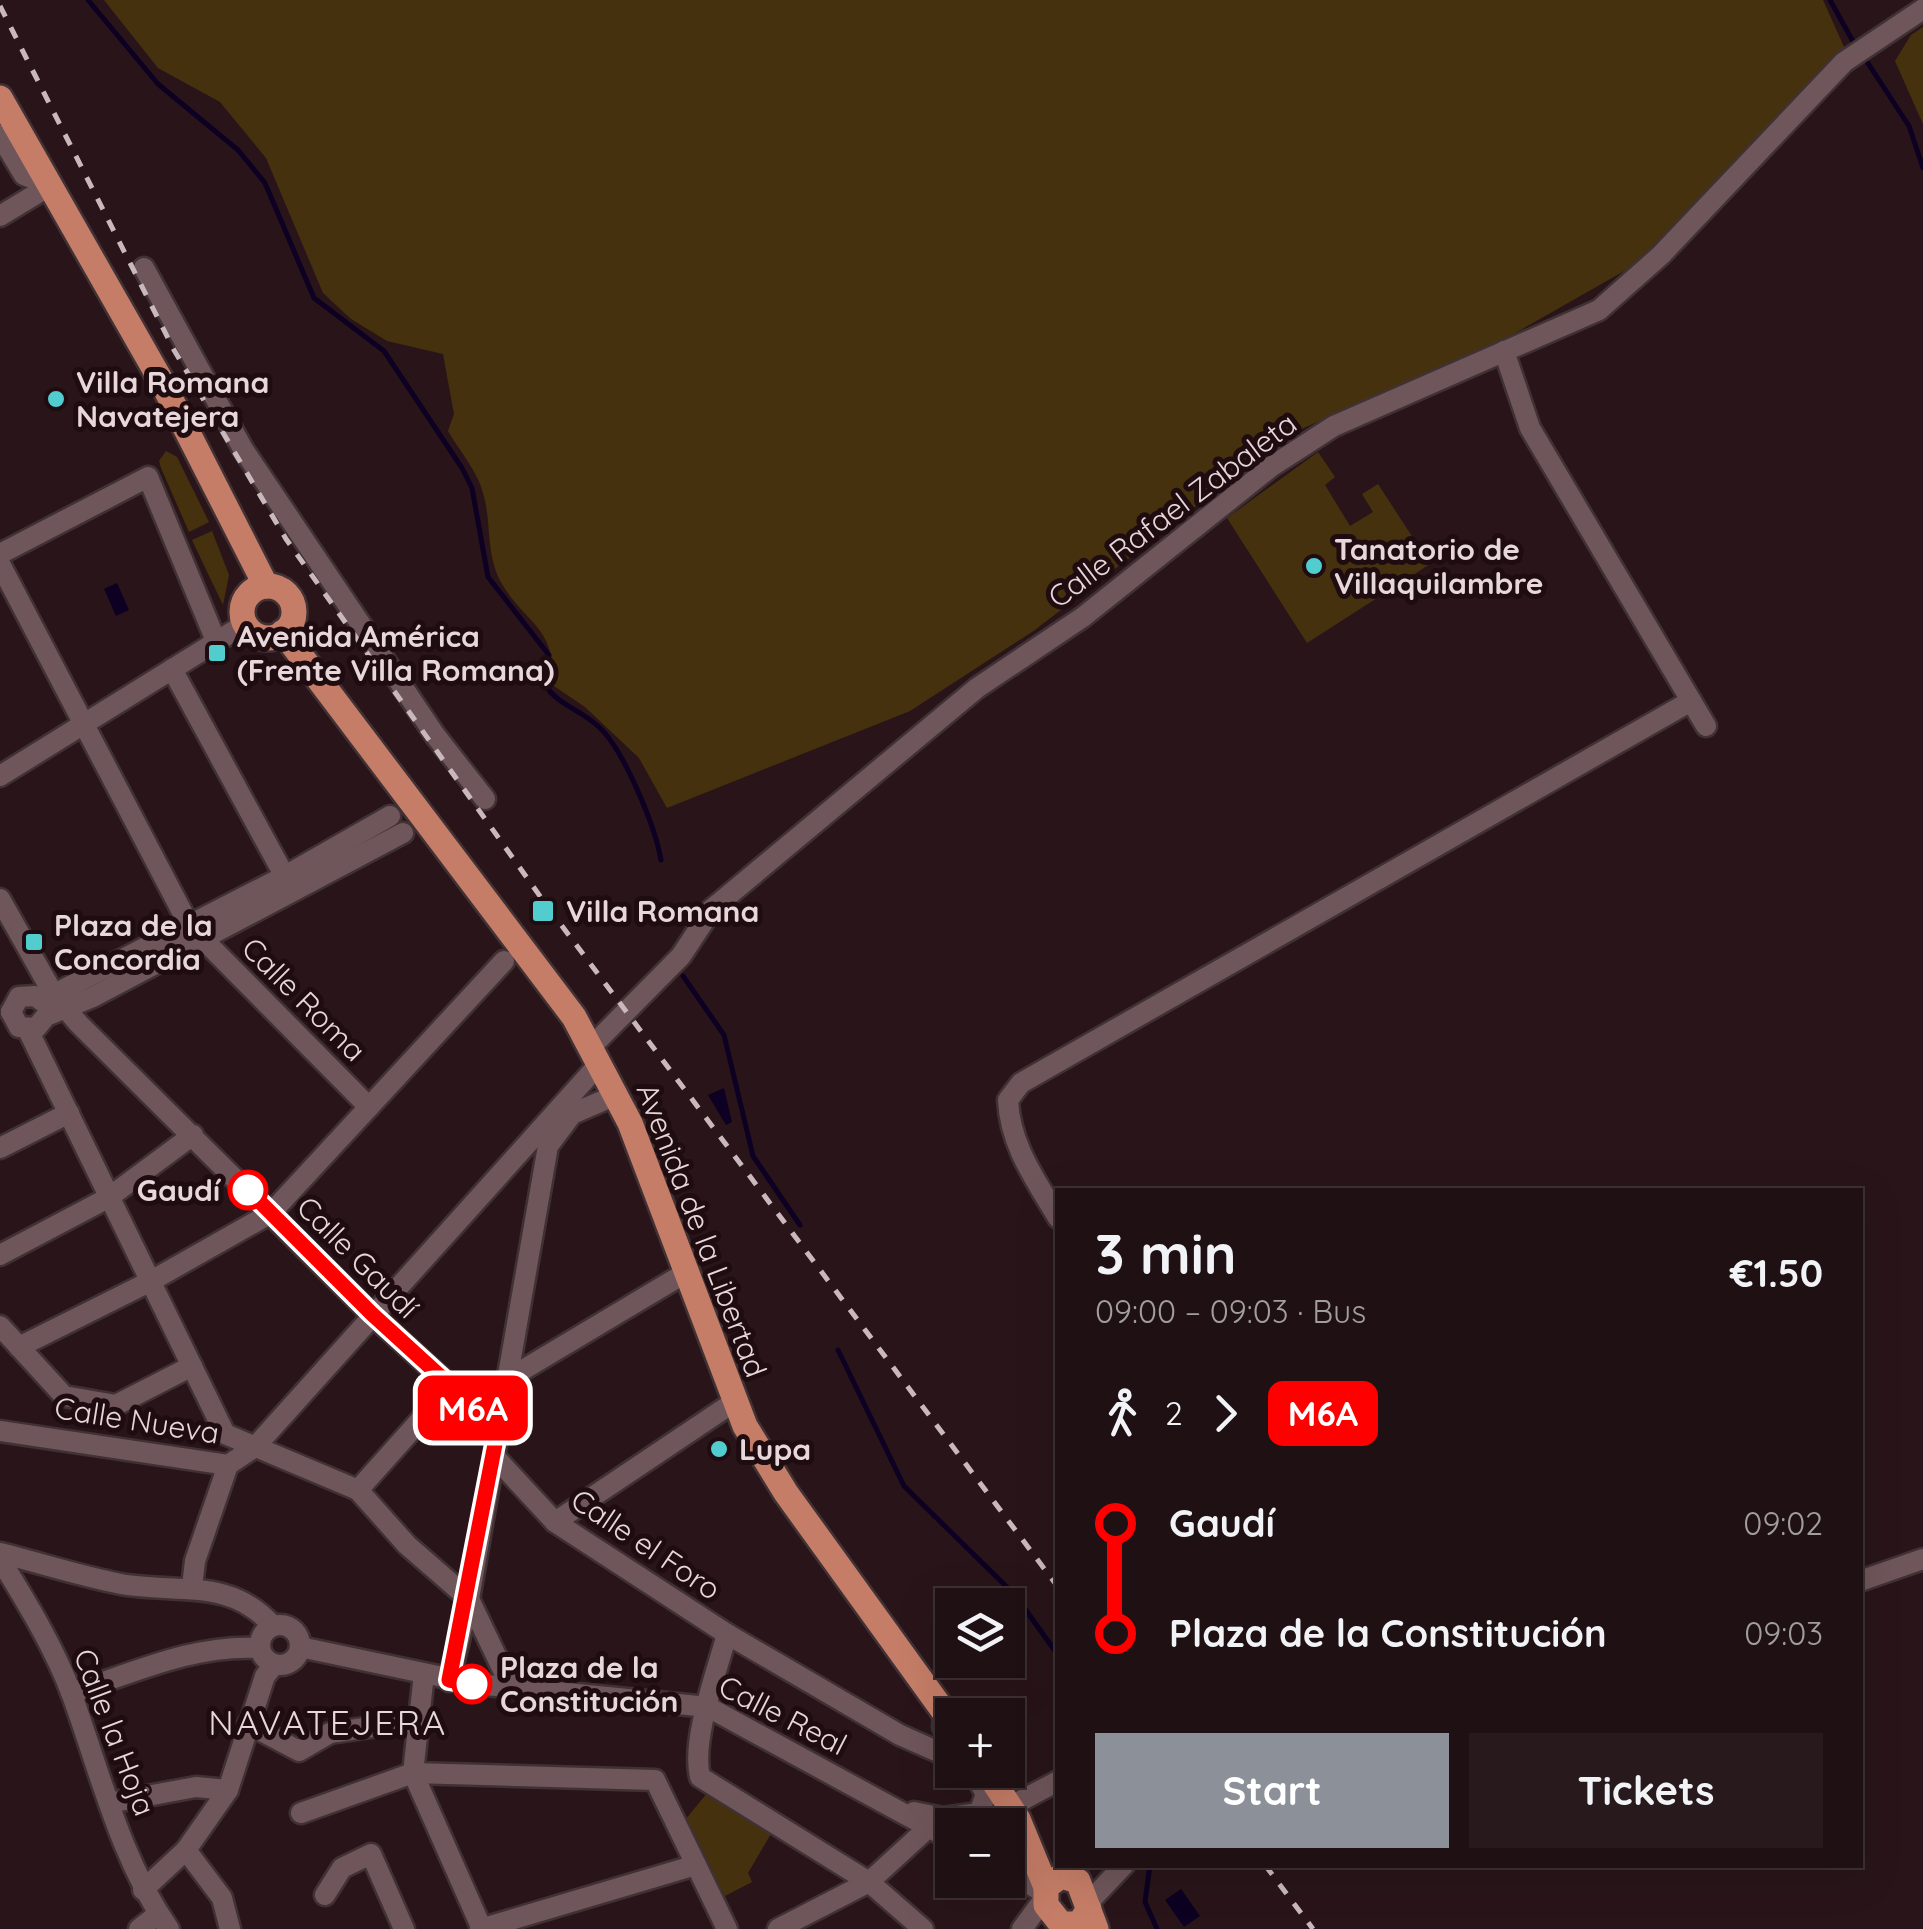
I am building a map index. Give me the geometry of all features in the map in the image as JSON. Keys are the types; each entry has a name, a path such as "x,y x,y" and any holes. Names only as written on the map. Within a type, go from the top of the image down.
{"main road":[{"path":"0,98 163,384 266,586"},
{"path":"266,586 280,590 292,602 293,619 284,632 262,637 245,624 242,612 246,598 266,586"},
{"name":"Avenida de la Libertad","path":"284,632 574,1018 616,1095 734,1402 786,1493 935,1700"},
{"path":"993,1788 1011,1808"},
{"path":"1025,1829 1067,1901"}],"street":[{"name":"Calle Rafael Zabaleta","path":"254,1448 552,1116 595,1055 681,956 712,910 978,688 1083,617 1272,466 1334,426 1599,310 1661,254 1860,52 1923,9"},
{"path":"0,135 24,175 51,185"},
{"path":"0,216 51,185"},
{"path":"144,268 244,449 435,735 485,799"},
{"path":"1504,351 1530,428 1706,726"},
{"path":"0,554 148,477 216,641"},
{"name":"Calle Roma","path":"0,564 196,932 369,1107"},
{"path":"0,776 245,624"},
{"path":"172,668 289,884"},
{"path":"1055,1213 1018,1150 1009,1121 1008,1100 1022,1083 1691,701"},
{"path":"12,1019 42,1023 51,1005 397,825"},
{"name":"Calle Gaudí","path":"0,899 51,1005 193,1135 372,1314 498,1429"},
{"path":"19,1347 151,1281 271,1213 504,961"},
{"path":"0,1038 19,998 35,996 51,1005"},
{"path":"12,1019 69,1114 225,1434 254,1448"},
{"path":"548,1146 572,1114 616,1095"},
{"path":"0,1148 69,1114"},
{"path":"449,1680 469,1599 552,1116"},
{"path":"0,1255 108,1198 193,1135"},
{"path":"514,1158 542,1182"},
{"path":"506,1380 687,1272"},
{"path":"0,1326 64,1396 116,1405 192,1366"},
{"path":"358,1490 450,1387"},
{"path":"555,1522 734,1402"},
{"name":"Calle Nueva","path":"0,1431 228,1465 254,1448 358,1490 408,1545 469,1599"},
{"name":"Calle el Foro","path":"494,1456 555,1522 727,1634 900,1735 935,1750"},
{"path":"192,1587 196,1561 228,1465"},
{"path":"0,1556 122,1584 227,1592 272,1626 290,1628 300,1647 449,1680 510,1685"},
{"name":"Calle la Hoja","path":"0,1556 33,1613 71,1693 143,1890 164,1921"},
{"path":"1863,1580 1923,1559"},
{"path":"469,1599 510,1685"},
{"path":"272,1626 265,1631 259,1648 266,1661 274,1665"},
{"name":"Calle el Foro","path":"727,1634 697,1764 700,1776 869,1882"},
{"path":"143,1890 186,1850 228,1790 264,1676 274,1665 294,1661 300,1647"},
{"path":"71,1693 198,1651 259,1648"},
{"path":"424,1674 413,1773 481,1929 696,1865"},
{"name":"Calle Real","path":"510,1685 708,1707 935,1830"},
{"path":"248,1724 299,1751 330,1734 419,1720"},
{"path":"301,1813 413,1773 655,1780 727,1929"},
{"path":"1021,1808 1055,1783"},
{"path":"109,1803 196,1786 228,1790"},
{"name":"Calle Real","path":"903,1810 943,1818 979,1814 984,1788"},
{"path":"778,1929 869,1882 929,1827"},
{"path":"186,1850 222,1898 230,1929"},
{"path":"325,1894 342,1868 371,1854 404,1929"},
{"path":"1022,1929 1117,1868"},
{"path":"1025,1879 1067,1901"},
{"path":"869,1882 923,1929"},
{"path":"139,1929 164,1921"}],"shaded area":[{"path":"104,0 1823,0 1845,49 1633,266 1510,336 1297,431 1206,495 1191,511 1032,632 910,711 667,808 639,758 585,707 551,684 550,651 538,628 502,584 491,550 481,485 448,431 454,414 443,354 387,341 351,319 323,293 266,158 220,102 158,68"},
{"path":"1923,27 1923,124 1895,61 1911,35"},
{"path":"166,451 177,457 209,522 189,532 159,461"},
{"path":"1318,452 1335,477 1325,485 1350,526 1373,512 1362,494 1378,484 1430,564 1307,643 1227,518"},
{"path":"212,531 229,575 223,605 192,540"},
{"path":"117,583 129,610 116,616 104,589"},
{"path":"724,1088 732,1122 726,1125 708,1095"},
{"path":"708,1792 772,1832 748,1873 752,1882 725,1896 685,1820"},
{"path":"1181,1889 1200,1916 1184,1927 1165,1900"}],"waterway":[{"path":"88,0 158,84 238,150 265,183 314,298 384,351 462,468 472,488 488,577 549,655 544,684 609,738 645,809 661,860"},
{"path":"1830,0 1855,45"},
{"path":"1862,54 1909,126 1923,168"},
{"path":"683,976 724,1035 753,1156 800,1225"},
{"path":"838,1350 904,1486 1015,1595 1055,1651"},
{"path":"1150,1868 1145,1902 1157,1929"}],"railway":[{"path":"0,6 174,350 286,539 547,906 1055,1583"},
{"path":"1267,1868 1313,1929"}],"bus line":[{"name":"M6A","path":"248,1190 372,1314 498,1429 470,1571 469,1599 449,1680 472,1684"}],"place":[{"name":"Villa Romana Navatejera","path":"56,399"},
{"name":"Tanatorio de Villaquilambre","path":"1314,566"},
{"name":"Avenida América (Frente Villa Romana)","path":"217,653"},
{"name":"Villa Romana","path":"543,911"},
{"name":"Plaza de la Concordia","path":"34,942"},
{"name":"Gaudí","path":"248,1190"},
{"name":"Lupa","path":"719,1449"},
{"name":"Plaza de la Constitución","path":"472,1684"}],"district":[{"name":"NAVATEJERA","path":"328,1722"}]}
